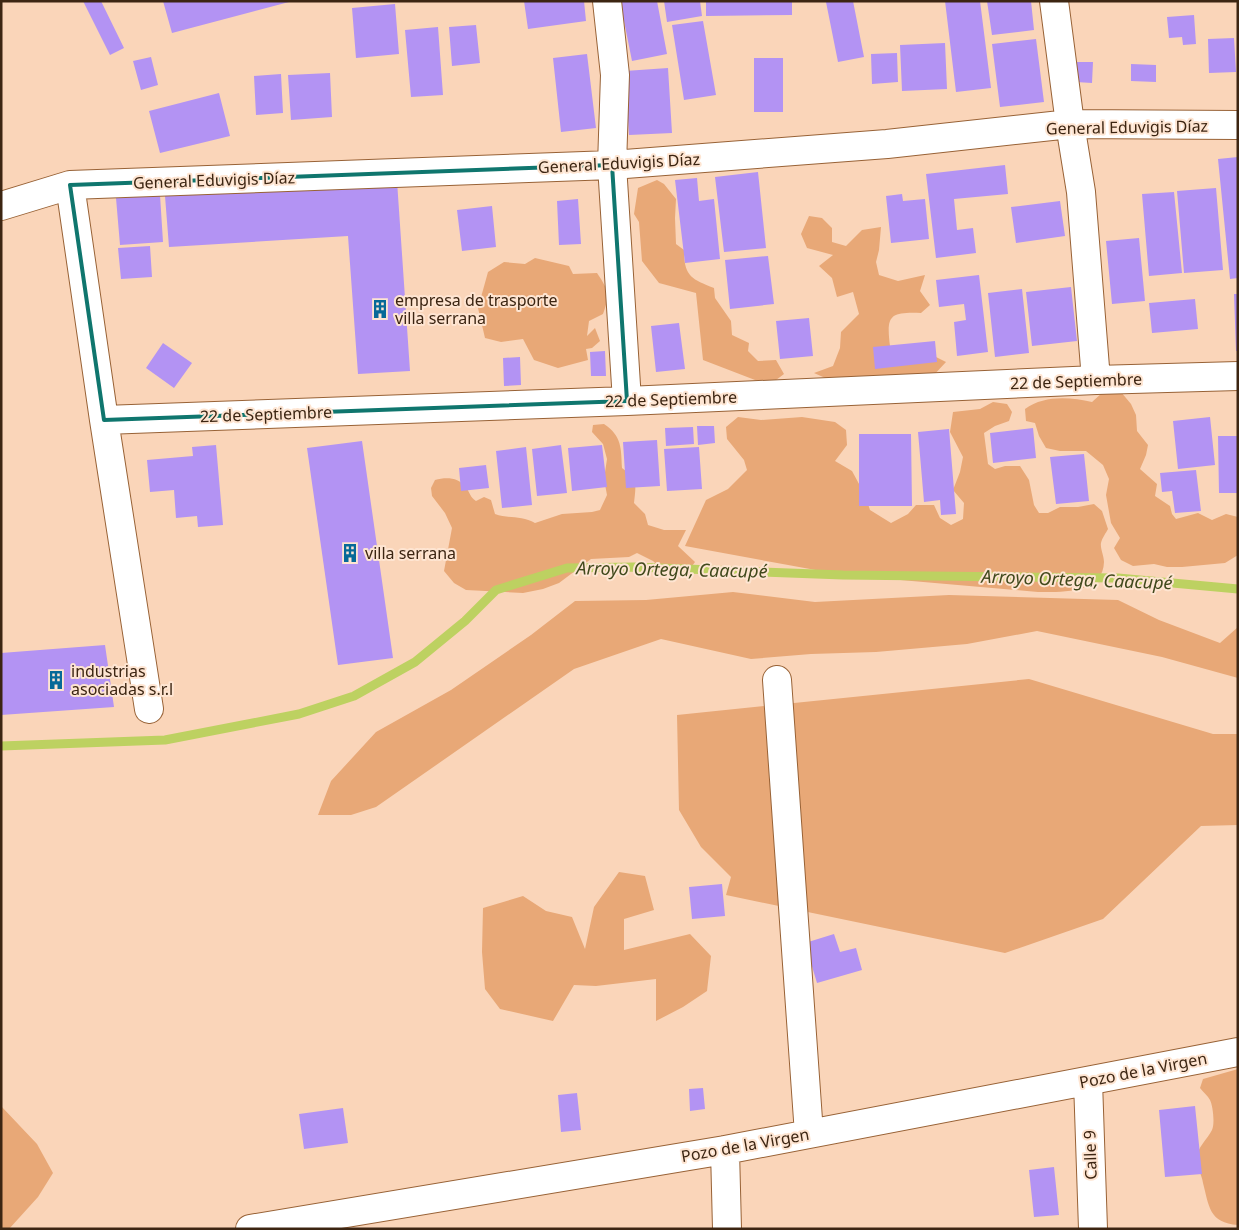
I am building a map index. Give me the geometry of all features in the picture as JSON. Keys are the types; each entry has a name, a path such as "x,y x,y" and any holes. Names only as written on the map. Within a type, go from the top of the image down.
{"street":[{"path":"607,1 615,75 612,165 626,401"},
{"path":"1054,1 1081,192 1096,380"},
{"name":"General Eduvigis Díaz","path":"1,206 70,185 612,165 887,144 1070,124 1238,125"},
{"path":"70,185 149,709"},
{"name":"22 de Septiembre","path":"104,420 626,401 1096,380 1238,376"},
{"path":"777,680 809,1134"},
{"name":"Pozo de la Virgen","path":"250,1229 725,1150 1238,1052"},
{"name":"Calle 9","path":"1088,1081 1092,1229"},
{"path":"725,1150 727,1229"}],"highlighted area":[{"path":"612,165 627,401 104,420 70,185"}],"shaded area":[{"path":"657,180 664,184 676,199 676,244 684,250 687,271 694,279 714,288 715,298 731,321 732,335 749,343 748,351 758,361 776,360 784,374 772,383 755,380 703,360 696,293 659,283 642,261 639,222 634,214 638,188"},
{"path":"809,216 822,218 832,228 832,242 846,246 862,230 881,227 876,262 879,275 898,281 925,275 920,291 930,305 921,313 903,313 892,317 889,336 890,346 930,354 946,362 932,377 839,384 814,373 833,366 840,348 841,332 859,314 853,292 837,297 832,278 819,266 833,255 807,248 801,234"},
{"path":"535,258 569,266 573,274 597,273 604,284 607,297 603,314 589,321 587,336 595,328 600,341 592,348 586,349 588,360 558,368 534,360 523,339 501,342 485,338 478,308 488,272 504,262 525,264"},
{"path":"1121,392 1131,404 1136,415 1137,431 1148,445 1140,469 1157,484 1155,496 1170,506 1172,514 1176,519 1198,513 1212,520 1226,514 1238,517 1238,555 1225,563 1182,567 1167,567 1154,564 1133,566 1121,560 1114,548 1120,538 1111,523 1106,495 1109,479 1103,465 1086,451 1060,451 1046,448 1039,436 1035,423 1026,421 1025,409 1040,401 1066,398 1092,402 1102,393"},
{"path":"993,402 1007,404 1012,412 1009,421 995,426 984,433 988,464 995,469 1005,466 1020,466 1029,480 1034,505 1039,513 1048,513 1060,507 1078,507 1094,504 1102,511 1108,529 1101,543 1104,562 1102,572 1097,580 1089,586 1069,591 1038,592 843,575 685,546 706,500 728,489 747,470 744,460 727,439 726,427 738,417 761,420 802,417 835,422 846,430 847,445 835,461 852,471 865,495 870,510 891,523 908,514 916,505 934,505 940,518 951,525 963,519 964,503 953,490 963,457 950,432 953,412 980,409"},
{"path":"604,424 617,438 621,448 622,468 631,476 635,483 634,503 645,514 648,525 664,530 686,530 678,546 695,562 686,574 661,568 653,561 637,553 629,557 591,559 559,583 523,593 466,590 454,583 444,571 452,528 445,513 432,496 431,488 435,480 448,478 459,481 476,501 484,497 491,500 495,514 525,519 535,523 562,514 600,510 607,495 604,479 607,459 603,444 592,432 593,425"},
{"path":"733,592 815,602 949,595 1118,600 1159,620 1220,643 1238,627 1238,678 1162,657 1037,631 967,644 876,652 811,654 751,659 661,639 574,669 376,807 351,815 318,815 331,781 376,732 451,690 531,635 575,601 646,600"},
{"path":"1029,679 1213,734 1238,734 1238,825 1201,826 1103,919 1005,953 726,895 731,877 701,847 679,810 677,715"},
{"path":"619,872 645,876 654,910 624,919 624,950 690,934 711,956 707,991 683,1007 656,1021 656,979 596,986 574,985 553,1021 500,1009 485,989 482,952 483,908 523,896 546,911 572,917 585,949 594,907"},
{"path":"1238,1069 1238,1225 1221,1221 1212,1212 1198,1166 1197,1156 1202,1144 1212,1130 1213,1124 1211,1103 1200,1088 1203,1079"},
{"path":"1,1106 37,1144 53,1173 38,1197 9,1229 1,1229"}],"building":[{"path":"83,1 101,1 124,48 110,55"},
{"path":"163,1 289,1 289,2 172,33"},
{"path":"524,1 584,1 586,21 528,29"},
{"path":"620,1 657,1 667,54 632,61"},
{"path":"664,1 700,1 702,16 667,22"},
{"path":"706,1 792,1 792,15 706,16"},
{"path":"853,1 864,57 838,62 826,2"},
{"path":"945,1 980,1 991,88 956,92"},
{"path":"987,1 1031,1 1034,30 992,35"},
{"path":"395,4 399,54 356,58 352,8"},
{"path":"1194,15 1196,44 1183,45 1182,37 1169,38 1167,17"},
{"path":"703,21 716,95 684,100 672,25"},
{"path":"476,25 480,63 452,66 449,27"},
{"path":"438,27 443,95 411,97 405,30"},
{"path":"1234,38 1236,72 1209,73 1208,39"},
{"path":"1036,39 1044,102 1000,107 992,44"},
{"path":"945,43 947,89 902,91 900,45"},
{"path":"897,53 898,82 872,84 871,54"},
{"path":"587,54 596,128 561,132 553,58"},
{"path":"151,57 158,85 141,90 133,61"},
{"path":"754,58 783,58 783,112 754,112"},
{"path":"1076,62 1093,62 1092,83 1076,82"},
{"path":"1131,64 1156,65 1156,82 1131,81"},
{"path":"668,68 672,133 629,135 625,71"},
{"path":"330,73 332,117 291,120 288,75"},
{"path":"281,74 283,113 256,115 254,76"},
{"path":"219,93 230,136 160,153 149,111"},
{"path":"1238,157 1238,278 1230,279 1218,159"},
{"path":"1005,165 1008,194 954,199 957,230 973,228 976,253 936,258 926,174"},
{"path":"758,172 766,248 724,252 715,177"},
{"path":"697,178 699,201 714,199 720,259 685,263 675,180"},
{"name":"empresa de trasporte villa serrana","path":"397,181 410,371 358,374 348,236 169,247 165,196"},
{"path":"1216,188 1223,270 1184,273 1177,191"},
{"path":"1174,192 1182,273 1149,276 1142,194"},
{"path":"902,194 903,201 925,199 929,239 891,243 886,196"},
{"path":"160,195 163,242 120,245 116,198"},
{"path":"578,199 581,244 559,245 557,201"},
{"path":"1060,201 1065,236 1016,243 1011,207"},
{"path":"492,206 496,247 462,251 457,210"},
{"path":"1139,238 1145,301 1112,304 1106,241"},
{"path":"150,246 152,277 121,279 118,248"},
{"path":"768,256 774,304 730,309 725,260"},
{"path":"979,275 988,352 957,356 954,322 966,320 964,304 939,307 936,280"},
{"path":"1071,287 1077,341 1032,346 1026,292"},
{"path":"1022,289 1029,353 995,357 988,293"},
{"path":"1234,294 1238,294 1238,351 1236,351"},
{"path":"1195,299 1198,329 1152,333 1149,303"},
{"path":"809,318 813,356 780,359 776,321"},
{"path":"679,323 685,369 656,372 651,326"},
{"path":"935,341 937,362 875,369 873,347"},
{"path":"163,343 192,363 174,388 146,368"},
{"path":"605,351 606,376 591,376 590,352"},
{"path":"520,357 521,385 504,386 503,358"},
{"path":"1210,417 1215,465 1178,469 1173,421"},
{"path":"697,426 714,426 715,443 698,445"},
{"path":"693,427 694,444 666,446 665,428"},
{"path":"1033,428 1036,458 993,463 990,433"},
{"path":"949,429 956,514 941,515 940,500 924,502 918,432"},
{"path":"859,434 911,434 912,506 859,506"},
{"path":"1218,436 1238,436 1238,493 1219,493"},
{"path":"657,440 660,486 626,488 623,442"},
{"name":"villa serrana","path":"362,441 393,658 338,665 307,448"},
{"path":"216,445 223,525 198,527 197,516 176,518 174,490 150,492 147,460 193,456 192,447"},
{"path":"561,445 567,493 537,496 532,449"},
{"path":"602,445 607,487 572,491 568,448"},
{"path":"526,447 532,505 502,508 496,451"},
{"path":"699,447 702,489 667,491 664,449"},
{"path":"1084,454 1089,501 1056,504 1050,457"},
{"path":"486,465 489,488 461,491 459,468"},
{"path":"1196,470 1201,511 1175,513 1172,491 1162,492 1160,473"},
{"name":"industrias asociadas s.r.l","path":"105,645 114,707 1,715 1,653"},
{"path":"722,884 725,916 692,919 689,887"},
{"path":"834,934 840,952 856,948 862,970 817,983 805,943"},
{"path":"703,1088 705,1109 690,1111 689,1089"},
{"path":"577,1093 581,1130 561,1132 558,1095"},
{"path":"1195,1106 1202,1174 1165,1177 1159,1110"},
{"path":"343,1108 348,1143 304,1149 299,1114"},
{"path":"1054,1167 1059,1215 1034,1217 1029,1170"}],"waterway":[{"name":"Arroyo Ortega, Caacupé","path":"1,746 165,740 299,714 354,696 415,662 465,621 496,590 567,568 634,567 843,575 1118,578 1238,589"}],"place":[{"name":"empresa de trasporte villa serrana","path":"380,309"},
{"name":"villa serrana","path":"350,553"},
{"name":"industrias asociadas s.r.l","path":"56,680"}]}
